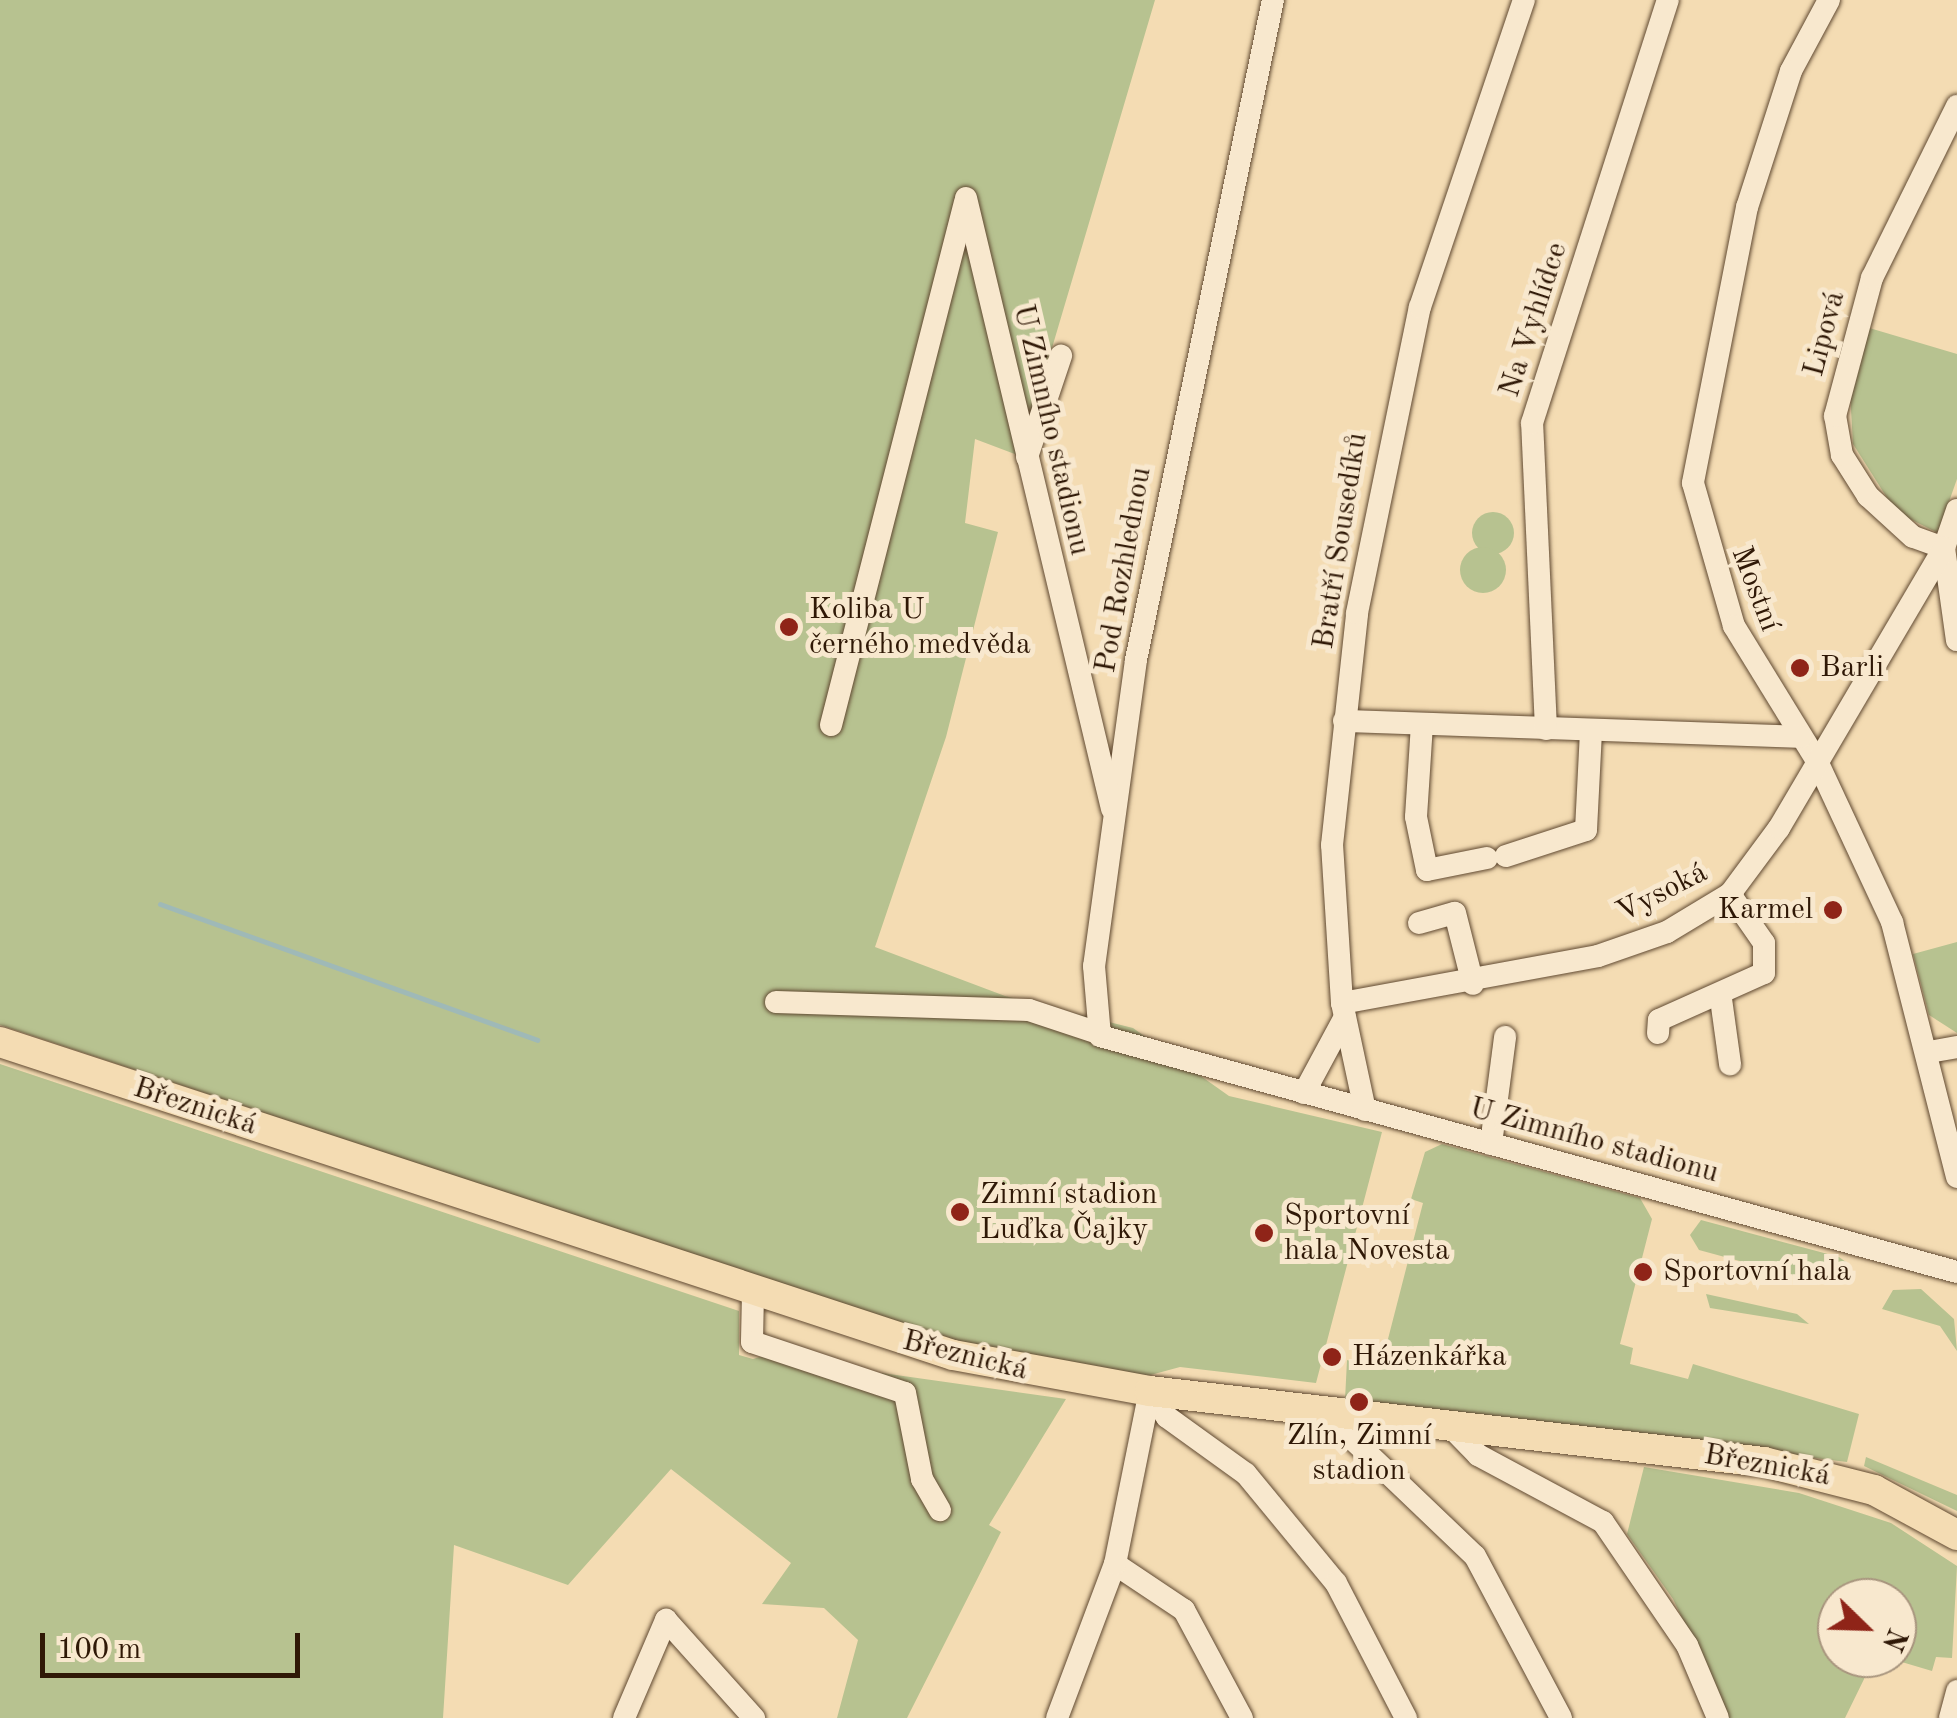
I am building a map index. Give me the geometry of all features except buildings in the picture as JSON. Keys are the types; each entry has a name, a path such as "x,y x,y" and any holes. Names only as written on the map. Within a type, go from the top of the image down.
{"main road":[{"name":"Březnická","path":"0,1042 752,1293 953,1355 1150,1391 1806,1469 1874,1490 1957,1535"}],"street":[{"name":"Pod Rozhlednou","path":"1098,1032 1094,966 1117,832 1158,536 1273,0"},
{"name":"Bratří Sousedíků","path":"1365,1110 1343,1010 1332,845 1344,721 1402,376 1524,0"},
{"name":"Na Vyhlídce","path":"1546,729 1532,423 1668,0"},
{"name":"Mostní","path":"1829,0 1770,126 1706,383 1693,483 1734,626 1817,761 1892,922 1929,1052 1957,1177"},
{"name":"Lipová","path":"1944,548 1913,536 1868,496 1836,438 1869,288 1957,106"},
{"name":"U Zimního stadionu","path":"832,726 968,208 1117,832"},
{"path":"1026,460 1060,356"},
{"name":"Vysoká","path":"1343,1010 1598,956 1667,932 1730,894 1817,761 1944,548 1957,510"},
{"path":"1944,548 1957,640"},
{"path":"1344,721 1801,736"},
{"path":"1422,724 1416,818 1427,870 1496,857 1586,830 1590,731"},
{"path":"1658,1033 1659,1020 1721,999 1764,973 1764,943 1730,894"},
{"path":"1419,924 1455,912 1473,984"},
{"path":"1721,999 1730,1064"},
{"path":"776,1002 1030,1010 1098,1032"},
{"path":"1304,1093 1343,1010"},
{"name":"U Zimního stadionu","path":"1098,1032 1214,1074 1304,1093 1957,1272"},
{"path":"1491,1144 1505,1036"},
{"path":"1929,1052 1957,1047"},
{"path":"752,1293 752,1342 904,1393 922,1479 940,1510"},
{"path":"1057,1718 1115,1564 1150,1391"},
{"path":"1150,1391 1167,1417 1246,1474 1336,1583 1406,1718"},
{"path":"1322,1410 1475,1556 1561,1718"},
{"path":"1449,1425 1478,1455 1603,1522 1687,1645 1718,1718"},
{"path":"1115,1564 1184,1610 1242,1718"},
{"path":"624,1718 666,1620 754,1718"},
{"path":"1950,1718 1957,1690"}],"green space":[{"path":"0,0 1155,0 1020,456 975,439 965,523 998,532 946,737 875,947 1005,996 1133,1028 1229,1096 1382,1132 1316,1383 1180,1367 1132,1380 957,1343 0,1025"},
{"path":"1866,327 1957,354 1957,479 1938,533 1896,512 1853,444 1850,392"},
{"path":"1493,512 1508,518 1514,533 1508,548 1493,554 1478,548 1472,533 1478,518"},
{"path":"1483,547 1499,554 1506,570 1499,586 1483,593 1467,586 1460,570 1467,554"},
{"path":"1957,942 1957,1033 1929,1015 1913,954"},
{"path":"0,1064 739,1311 739,1355 753,1359 767,1355 876,1386 882,1373 1066,1399 989,1525 1001,1532 907,1718 837,1718 858,1640 824,1608 762,1604 791,1563 671,1469 568,1585 454,1545 443,1718 0,1718"},
{"path":"1442,1144 1640,1198 1652,1219 1620,1344 1633,1348 1630,1364 1688,1379 1693,1364 1859,1414 1847,1462 1345,1400 1347,1360 1380,1370 1423,1203 1411,1199 1425,1152"},
{"path":"1701,1220 1839,1257 1850,1265 1848,1280 1828,1285 1699,1250 1690,1235"},
{"path":"1921,1289 1954,1319 1957,1351 1940,1326 1882,1309 1893,1290"},
{"path":"1706,1294 1797,1314 1809,1324 1710,1308"},
{"path":"1866,1457 1957,1495 1957,1511 1864,1466"},
{"path":"1644,1467 1799,1493 1891,1523 1957,1566 1952,1658 1936,1657 1932,1671 1917,1667 1917,1578 1817,1578 1817,1678 1865,1678 1845,1718 1729,1718 1673,1599 1627,1534"}],"waterway":[{"path":"160,904 537,1040"}],"place":[{"name":"Koliba U černého medvěda","path":"789,627"},
{"name":"Barli","path":"1800,668"},
{"name":"Karmel","path":"1833,910"},
{"name":"Zimní stadion Luďka Čajky","path":"960,1212"},
{"name":"Sportovní hala Novesta","path":"1264,1233"},
{"name":"Sportovní hala","path":"1643,1272"},
{"name":"Házenkářka","path":"1332,1357"},
{"name":"Zlín, Zimní stadion","path":"1359,1402"}]}
